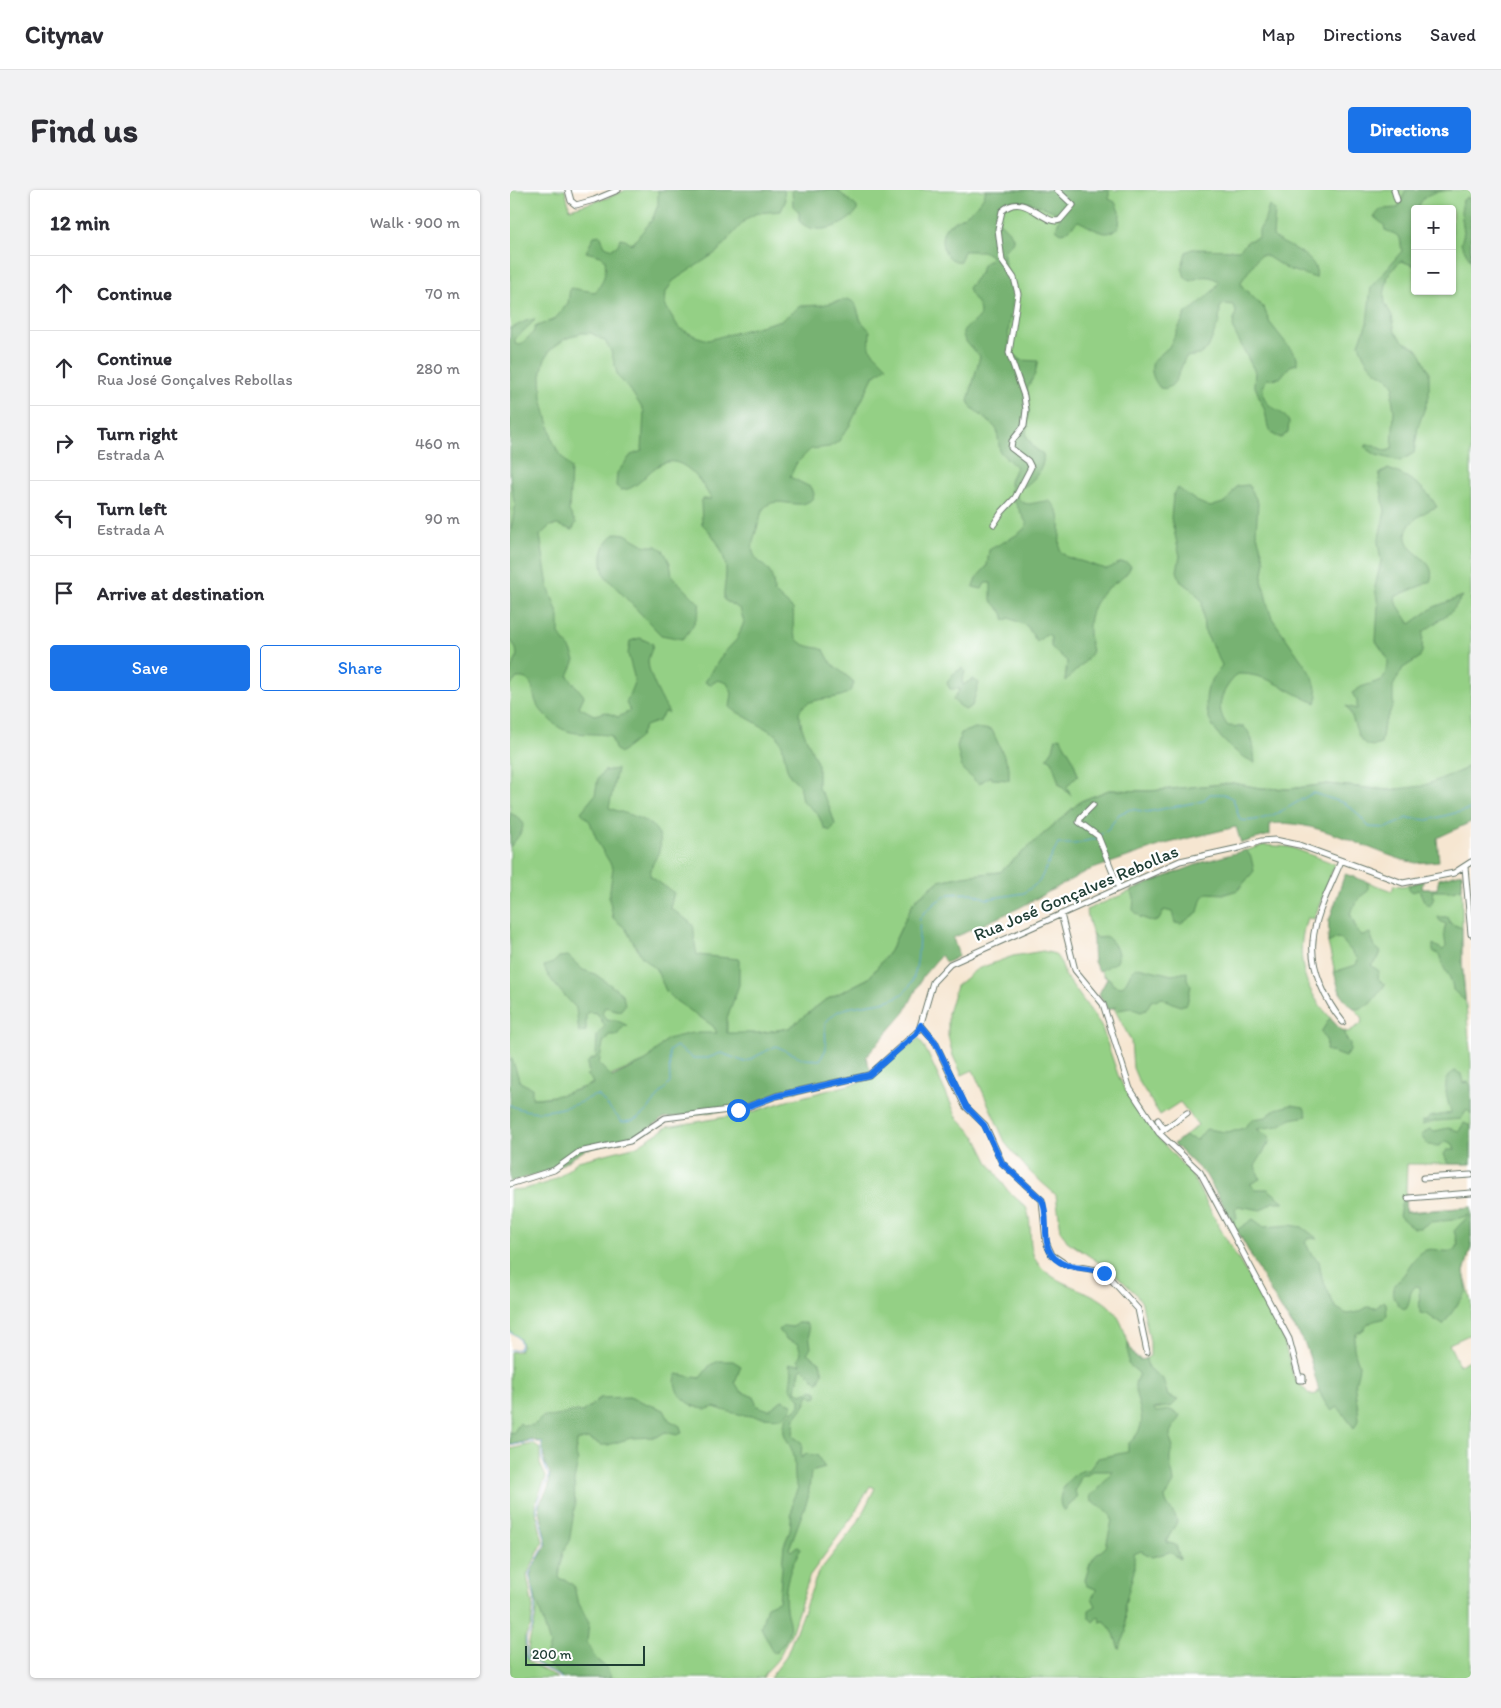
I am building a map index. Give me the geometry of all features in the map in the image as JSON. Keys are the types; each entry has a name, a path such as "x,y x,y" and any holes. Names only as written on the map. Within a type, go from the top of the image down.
{"street":[{"path":"568,190 571,201 576,205 618,190"},
{"path":"994,524 1015,498 1031,467 1028,461 1011,448 1012,442 1024,426 1026,410 1024,396 1009,353 1018,294 1014,278 1002,261 998,229 999,216 1005,208 1016,205 1034,208 1049,219 1057,222 1072,205 1057,190"},
{"path":"1394,190 1397,200"},
{"path":"1093,805 1081,817 1079,822 1098,836 1119,888"},
{"name":"Rua José Gonçalves Rebollas","path":"510,1184 554,1170 579,1152 604,1148 637,1138 654,1124 665,1118 715,1111 738,1110 776,1096 869,1075 916,1034 921,1025 933,982 945,968 966,955 1180,861 1269,839 1298,845 1404,883 1448,874 1465,867 1471,862"},
{"path":"1341,861 1325,900 1312,942 1315,963 1323,987 1332,1006 1343,1022"},
{"path":"1465,867 1471,934"},
{"path":"1061,914 1075,970 1103,1004 1120,1052 1126,1080 1159,1133 1200,1172 1289,1339 1300,1377"},
{"path":"921,1025 935,1042 966,1106 984,1125 1002,1163 1042,1200 1046,1242 1052,1255 1066,1265 1104,1273 1135,1304 1140,1313 1147,1352"},
{"path":"1159,1133 1187,1113"},
{"path":"1158,1120 1164,1129"},
{"path":"1423,1178 1471,1175"},
{"path":"1408,1198 1471,1193"}],"green space":[{"path":"510,190 565,190 570,209 626,190 1471,190 1471,763 1463,770 1422,787 1388,790 1327,784 1289,789 1260,788 1233,783 1150,791 1109,790 1081,801 1000,872 939,881 914,901 890,951 869,978 824,1001 789,1028 760,1033 667,1039 646,1061 561,1095 536,1098 510,1096"},
{"path":"658,190 784,190 785,202 781,211 757,213 746,219 717,252 673,281 666,292 665,305 679,328 708,340 782,320 800,306 822,305 848,299 855,303 861,321 870,331 869,348 887,366 873,377 850,425 838,442 829,447 811,449 796,464 790,477 812,488 813,498 802,504 770,503 762,511 753,545 755,557 769,571 774,592 793,609 795,636 808,646 824,650 831,663 854,682 851,690 845,694 811,702 804,706 799,713 802,728 818,765 818,788 828,803 835,824 831,831 825,829 817,813 802,801 799,784 790,776 782,745 777,735 730,708 732,693 727,683 718,680 710,685 705,682 723,654 737,639 744,622 740,609 724,600 726,565 722,552 715,540 702,524 701,502 703,499 711,499 696,476 682,464 673,462 665,462 656,467 632,488 621,490 616,486 617,473 631,455 642,451 644,411 629,388 618,377 611,351 605,341 591,333 581,333 565,339 550,350 544,361 541,376 542,398 553,441 558,452 571,468 569,511 576,523 572,530 558,525 550,526 540,535 548,586 559,616 559,634 571,650 575,660 568,676 584,696 579,707 594,715 606,712 618,717 630,711 626,703 635,680 628,654 630,641 640,638 653,644 648,659 649,668 656,688 669,713 664,712 659,721 645,726 639,738 620,753 615,749 611,736 572,732 558,727 539,708 532,687 527,680 517,678 510,686 511,669 517,651 510,639 510,534 515,507 510,477 510,329 528,320 535,320 515,339 515,344 520,345 533,333 535,327 555,319 568,303 570,288 595,292 604,278 605,260 601,256 586,252 594,236 600,235 605,246 612,249 618,245 620,238 625,239 630,244 633,243 652,220 658,205"},
{"path":"792,190 837,190 857,207 857,211 845,222 829,228 821,229 805,226 799,221 799,212 793,206"},
{"path":"986,190 1109,190 1109,199 1115,202 1120,214 1119,226 1109,233 1104,233 1078,221 1066,232 1061,233 1056,229 1061,214 1031,203 1009,201 1001,203 997,214 1000,222 1013,237 1013,241 1005,249 1004,253 1013,296 1008,335 1010,345 1013,353 1020,360 1038,361 1035,374 1027,389 1029,409 1026,435 1033,447 1043,454 1043,463 1040,471 1034,478 1015,493 1018,499 1025,503 1049,501 1054,506 1058,511 1060,524 1060,551 1067,557 1106,569 1121,562 1131,566 1125,575 1098,599 1089,623 1092,651 1084,663 1065,681 1067,661 1051,647 1051,636 1046,634 1037,642 1027,626 1009,618 1005,621 1003,613 991,600 991,583 985,583 982,589 973,587 976,578 987,566 989,550 1021,532 1027,524 1011,495 1010,481 1016,467 1000,452 997,430 971,407 968,401 980,356 964,338 963,332 965,328 978,318 980,309 968,288 980,273 982,265 990,260 991,256 983,251 964,251 960,262 949,257 942,243 942,237 947,226 976,207"},
{"path":"1406,190 1451,190 1431,194 1423,199 1419,205 1411,205 1411,265 1401,261 1398,263 1388,276 1384,295 1385,303 1392,316 1395,332 1404,342 1416,348 1421,354 1429,372 1429,396 1418,427 1414,453 1400,461 1376,455 1366,448 1366,445 1374,445 1386,451 1392,449 1394,411 1392,397 1394,386 1370,365 1363,355 1359,344 1367,323 1371,287 1402,251 1400,238 1385,230 1384,225 1374,217 1381,209 1398,208"},
{"path":"1468,197 1471,204 1471,261 1461,244 1464,232 1461,212 1463,200"},
{"path":"1269,206 1275,210 1273,236 1300,252 1313,263 1316,270 1316,278 1287,269 1265,255 1260,255 1241,282 1242,286 1264,308 1270,323 1297,357 1297,364 1290,366 1280,378 1267,379 1263,385 1263,393 1268,404 1281,413 1289,422 1288,432 1281,438 1274,435 1268,427 1265,411 1254,384 1255,372 1234,331 1233,325 1236,311 1233,305 1224,304 1220,307 1219,322 1208,348 1199,355 1186,357 1174,383 1166,388 1160,388 1152,372 1153,361 1169,347 1186,313 1214,290 1219,282 1209,277 1201,277 1191,281 1185,278 1182,267 1186,252 1192,249 1239,250 1248,241 1259,237 1259,230 1264,222"},
{"path":"1388,469 1416,483 1428,494 1437,507 1418,517 1408,527 1406,533 1410,547 1426,562 1431,570 1430,582 1396,596 1395,601 1410,624 1434,607 1463,596 1452,611 1423,632 1422,652 1419,658 1403,668 1393,686 1393,706 1384,724 1381,744 1372,746 1361,740 1346,706 1357,709 1357,701 1352,693 1361,687 1382,680 1388,667 1387,659 1376,641 1378,606 1375,587 1381,561 1378,542 1385,511 1379,480 1380,473"},
{"path":"1249,485 1258,503 1256,532 1265,561 1262,580 1268,606 1272,618 1313,677 1318,696 1316,703 1269,680 1249,675 1238,674 1232,680 1221,699 1221,712 1228,726 1244,727 1248,731 1253,744 1255,763 1226,743 1211,723 1207,712 1208,688 1222,665 1204,630 1202,601 1192,589 1181,582 1177,571 1180,556 1171,518 1173,496 1178,488 1196,501 1210,507 1226,502 1237,486"},
{"path":"617,533 625,534 646,546 657,546 663,550 670,563 672,576 699,603 699,612 688,633 682,639 661,635 605,576 602,564 603,552 608,541"},
{"path":"962,668 965,672 962,681 963,685 973,679 979,683 972,706 965,710 953,700 960,689 950,689 947,683 953,674"},
{"path":"975,728 992,730 1009,767 1009,780 992,779 990,776 979,784 962,769 957,747 961,733"},
{"path":"1060,737 1072,757 1078,775 1067,786 1071,796 1059,784 1052,761 1047,758 1053,749 1056,738"},
{"path":"1471,763 1471,822 1437,838 1439,861 1416,863 1403,860 1337,835 1303,825 1286,823 1270,824 1270,835 1241,843 1236,827 1165,844 1087,871 1019,908 953,938 959,956 946,963 941,955 923,976 905,1012 866,1057 871,1072 774,1096 743,1108 664,1118 636,1137 585,1150 555,1169 510,1182 510,1060 512,1059 520,1082 532,1088 532,1098 555,1096 586,1087 593,1084 586,1075 589,1074 587,1064 590,1060 596,1058 597,1034 605,1026 597,1013 588,1012 586,1015 586,1031 579,1033 576,1008 553,982 544,966 553,963 559,957 568,956 583,970 595,974 623,995 625,1005 620,1011 605,1007 602,1013 606,1019 618,1021 628,1026 623,1027 617,1035 609,1035 603,1043 599,1064 612,1077 646,1061 667,1039 692,1033 717,1033 713,1026 676,1001 666,991 656,969 642,957 625,928 613,918 609,897 613,868 598,843 590,822 581,812 595,795 598,778 604,771 617,769 609,808 644,821 658,833 660,841 659,851 650,876 674,893 670,908 687,920 693,927 697,955 739,959 739,985 727,1018 727,1033 760,1033 789,1028 824,1001 869,978 890,951 914,901 939,881 1000,872 1081,801 1109,790 1150,791 1233,783 1260,788 1289,789 1327,784 1388,790 1422,786 1463,770"},
{"path":"510,813 517,817 523,825 510,847"},
{"path":"1264,845 1290,847 1335,864 1314,919 1307,918 1303,931 1302,957 1303,969 1312,993 1336,1025 1348,1032 1361,1024 1362,1017 1340,993 1328,943 1329,921 1345,874 1392,891 1394,885 1403,886 1423,881 1422,889 1437,889 1439,879 1462,873 1462,961 1471,1062 1471,1164 1407,1164 1405,1212 1471,1207 1471,1247 1464,1272 1471,1302 1471,1334 1449,1344 1459,1365 1471,1359 1471,1678 770,1678 786,1657 818,1573 857,1524 875,1488 870,1486 853,1516 810,1575 790,1637 778,1658 763,1678 563,1678 529,1658 529,1640 536,1618 531,1573 547,1545 539,1505 549,1486 550,1473 545,1464 542,1442 531,1440 510,1445 510,1352 519,1351 522,1345 520,1339 510,1331 510,1190 524,1189 547,1183 560,1176 578,1161 637,1146 667,1127 749,1113 790,1100 865,1081 919,1038 957,1117 976,1137 989,1163 1008,1191 1026,1207 1030,1221 1032,1249 1037,1262 1054,1277 1103,1301 1116,1313 1134,1356 1143,1360 1150,1356 1150,1342 1142,1303 1136,1294 1113,1272 1067,1241 1061,1231 1056,1195 1030,1172 1006,1144 973,1070 962,1075 953,1056 948,1036 948,1013 956,986 977,969 1013,956 1043,951 1055,954 1061,963 1065,975 1101,1025 1125,1090 1160,1140 1191,1174 1222,1232 1281,1331 1294,1378 1310,1395 1317,1394 1319,1386 1304,1341 1284,1314 1206,1175 1174,1144 1198,1125 1180,1102 1160,1115 1138,1080 1133,1068 1131,1041 1114,1008 1108,1010 1099,994 1107,979 1094,962 1095,943 1086,910 1174,873"},
{"path":"1246,850 1251,857 1254,871 1238,890 1225,894 1207,893 1201,900 1198,912 1181,924 1175,923 1172,912 1164,910 1159,920 1154,922 1140,917 1133,910 1134,897 1130,891 1203,862"},
{"path":"1462,873 1462,888 1453,891 1432,891 1434,898 1430,906 1424,901 1419,890 1412,892 1409,890 1409,885 1423,881 1422,889 1437,889 1439,879"},
{"path":"1345,874 1368,882 1368,891 1360,897 1350,913 1358,933 1363,936 1370,933 1375,947 1381,952 1378,959 1371,965 1379,971 1378,978 1385,985 1370,1004 1358,1009 1348,1004 1344,999 1334,972 1356,965 1358,959 1341,939 1337,938 1328,943 1329,921"},
{"path":"1438,917 1448,917 1450,923 1462,928 1465,1001 1453,990 1441,956 1433,951 1433,944 1443,950 1446,947 1444,932 1446,924 1440,921"},
{"path":"1092,933 1097,938 1107,937 1110,939 1118,955 1117,962 1099,971 1094,957"},
{"path":"1138,967 1172,975 1187,972 1187,979 1191,986 1187,1004 1180,1006 1162,998 1151,1001 1146,1010 1141,1012 1130,1008 1119,1010 1114,1007 1108,1010 1099,994 1107,979 1103,975 1110,979 1113,985 1121,987 1132,971"},
{"path":"1330,1018 1345,1032 1346,1039 1350,1043 1350,1050 1345,1057 1326,1050 1327,1042 1321,1032"},
{"path":"1455,1071 1461,1074 1463,1083 1468,1082 1471,1086 1471,1114 1467,1110 1461,1119 1436,1121 1422,1125 1422,1121 1427,1121 1429,1117 1451,1113 1446,1084 1447,1079"},
{"path":"1291,1105 1304,1107 1307,1116 1291,1119 1278,1126 1257,1129 1268,1136 1270,1141 1255,1166 1260,1179 1250,1184 1256,1189 1268,1189 1284,1202 1273,1202 1261,1210 1238,1206 1235,1209 1237,1218 1234,1223 1206,1175 1174,1144 1184,1136 1197,1140 1206,1129 1225,1132 1244,1128 1253,1119 1266,1117 1276,1109"},
{"path":"1464,1123 1471,1126 1471,1164 1448,1164 1444,1154 1447,1150 1455,1150 1453,1144 1446,1141 1439,1146 1428,1145 1421,1136 1429,1129 1435,1131 1448,1128 1459,1131"},
{"path":"1405,1199 1405,1213 1471,1207 1471,1247 1464,1272 1467,1291 1443,1325 1428,1315 1420,1313 1419,1287 1416,1286 1411,1291 1406,1309 1399,1305 1394,1297 1393,1290 1396,1283 1422,1252 1430,1249 1453,1251 1456,1249 1458,1244 1454,1231 1469,1215 1453,1220 1430,1222 1421,1228 1413,1228 1399,1216 1402,1201"},
{"path":"1253,1219 1264,1227 1290,1225 1302,1227 1318,1239 1309,1238 1305,1241 1311,1254 1319,1261 1322,1278 1335,1307 1347,1314 1359,1312 1367,1307 1376,1308 1383,1301 1386,1303 1387,1316 1370,1323 1357,1333 1355,1337 1354,1349 1359,1365 1355,1385 1358,1418 1354,1428 1338,1407 1332,1411 1322,1398 1305,1344 1271,1293 1237,1230"},
{"path":"797,1323 806,1323 808,1325 811,1348 807,1353 820,1362 823,1372 818,1383 803,1368 800,1370 796,1391 801,1394 813,1390 817,1392 817,1397 813,1398 809,1394 805,1405 795,1418 793,1436 802,1443 801,1458 806,1454 817,1455 825,1468 811,1472 808,1498 789,1549 791,1551 797,1546 801,1549 791,1570 787,1585 785,1601 790,1626 788,1635 777,1652 774,1653 761,1627 767,1606 779,1601 784,1545 790,1531 793,1499 798,1488 795,1480 794,1457 785,1437 784,1425 788,1416 800,1406 800,1399 790,1388 792,1371 789,1364 801,1364 798,1359 801,1353 798,1344 786,1339 779,1330 784,1326 793,1327"},
{"path":"1128,1343 1134,1356 1140,1360 1146,1359 1148,1368 1163,1379 1168,1396 1178,1400 1172,1406 1154,1409 1156,1412 1171,1410 1180,1416 1170,1433 1173,1447 1170,1461 1174,1483 1165,1497 1177,1522 1166,1542 1176,1545 1180,1559 1170,1552 1152,1557 1141,1551 1134,1554 1134,1571 1125,1604 1126,1633 1119,1649 1114,1634 1105,1621 1100,1622 1099,1616 1093,1622 1089,1618 1089,1610 1096,1606 1092,1598 1096,1589 1087,1586 1085,1580 1090,1564 1095,1556 1106,1547 1112,1520 1110,1513 1091,1501 1090,1495 1100,1487 1113,1471 1092,1471 1088,1475 1082,1475 1075,1491 1077,1497 1064,1511 1060,1498 1062,1491 1071,1478 1083,1471 1089,1470 1098,1458 1128,1452 1128,1444 1140,1429 1141,1415 1135,1385 1139,1373 1128,1364"},
{"path":"719,1361 733,1361 741,1366 735,1382 740,1391 754,1397 757,1406 769,1410 782,1400 792,1404 792,1408 785,1417 756,1417 733,1413 716,1407 699,1408 687,1402 678,1392 675,1380 677,1374 700,1378 710,1365"},
{"path":"629,1397 664,1410 669,1420 680,1426 682,1433 677,1435 665,1432 657,1437 631,1438 608,1445 601,1445 589,1439 577,1441 576,1455 578,1461 574,1481 575,1505 569,1543 563,1551 559,1577 574,1586 577,1600 589,1623 587,1642 595,1658 608,1669 611,1678 563,1678 544,1661 550,1645 530,1578 532,1569 547,1545 539,1505 549,1486 550,1473 545,1464 542,1442 531,1440 510,1445 510,1432 513,1433 520,1423 524,1426 534,1425 544,1416 550,1417 578,1411 583,1412 600,1398"},
{"path":"533,1444 540,1449 540,1464 546,1477 536,1501 536,1512 543,1542 527,1575 533,1608 531,1626 525,1637 525,1654 529,1662 557,1678 510,1678 510,1449"}],"waterway":[{"path":"1100,835 1109,828 1119,814 1131,809 1147,812 1203,801 1210,794 1224,794 1233,799 1240,820 1260,819 1269,816 1313,793 1344,803 1356,812 1369,827 1387,828 1407,818 1428,820 1471,809"},
{"path":"510,1105 526,1110 543,1111 559,1109 598,1095 622,1122 630,1121 643,1114 670,1083 669,1051 676,1046 693,1058 708,1058 721,1053 745,1062 776,1046 804,1059 820,1060 826,1049 825,1023 833,1015 848,1008 889,1000 899,996 912,982 918,950 920,917 936,902 949,894 972,893 987,899 1024,893 1039,882 1058,844 1075,844 1097,838"},
{"path":"510,1332 517,1336 521,1343 519,1349 510,1350"},
{"path":"510,1446 530,1442 542,1443 542,1459 549,1477 537,1509 546,1543 529,1574 534,1593 535,1610 532,1629 526,1639 527,1658 561,1678"}],"route":[{"path":"738,1110 776,1096 839,1084 869,1075 916,1034 921,1025 935,1042 966,1106 982,1121 1005,1168 1038,1194 1044,1203 1045,1239 1052,1255 1066,1265 1104,1273"}]}
